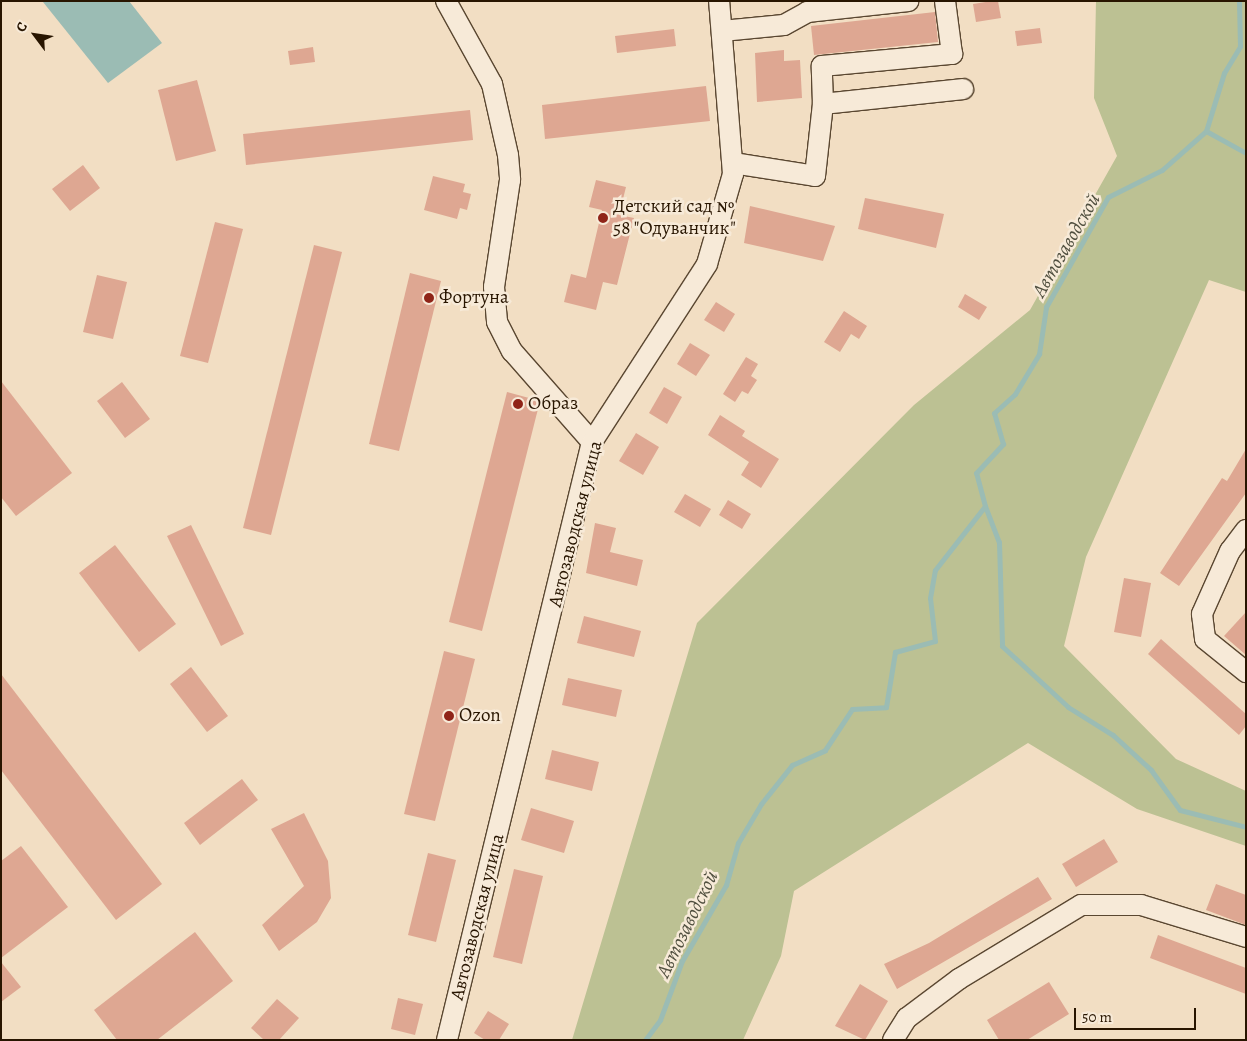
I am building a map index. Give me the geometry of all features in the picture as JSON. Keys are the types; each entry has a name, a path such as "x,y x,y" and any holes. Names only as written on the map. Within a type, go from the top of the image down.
{"street":[{"path":"446,1 492,84 508,155 510,180 494,287 497,322 512,351 592,442"},
{"name":"Автозаводская улица","path":"447,1040 592,442 707,264 733,163 719,1"},
{"path":"722,31 784,25 807,12 908,1"},
{"path":"733,163 815,176 823,104 822,66 952,54 944,1"},
{"path":"823,104 963,89"},
{"path":"1246,530 1230,551 1202,614 1205,639 1246,672"},
{"path":"893,1040 907,1018 959,979 1081,906 1141,905 1246,937"}],"green space":[{"path":"1096,1 1246,1 1246,292 1209,280 1086,557 1064,646 1176,759 1246,791 1246,846 1137,809 1028,743 794,891 781,956 743,1040 572,1040 697,623 914,405 1030,310 1117,156 1094,98"}],"water":[{"path":"129,1 162,43 108,83 43,2"}],"building":[{"path":"998,1 1001,18 976,22 973,4"},
{"path":"935,12 938,42 814,55 811,26"},
{"path":"1040,28 1042,43 1017,46 1015,31"},
{"path":"674,29 676,46 617,53 615,36"},
{"path":"313,47 315,62 290,65 288,51"},
{"path":"784,50 784,61 800,60 802,98 757,102 755,53"},
{"path":"197,80 216,151 176,161 158,90"},
{"path":"706,86 710,121 545,139 542,105"},
{"path":"470,110 473,140 246,165 243,134"},
{"path":"83,165 100,188 70,211 52,189"},
{"path":"433,176 465,184 463,192 471,194 467,210 460,208 457,219 424,210"},
{"path":"596,180 626,187 619,215 634,218 617,285 603,282 596,310 564,302 571,274 586,278 602,210 589,207"},
{"path":"865,198 944,214 936,248 858,229"},
{"path":"750,206 835,226 823,261 744,243"},
{"path":"215,222 243,229 208,363 180,356"},
{"path":"314,245 342,252 271,535 243,528"},
{"path":"410,273 441,281 399,451 369,444"},
{"path":"97,275 127,282 113,339 83,332"},
{"path":"965,294 987,307 979,320 958,307"},
{"path":"716,302 735,314 724,332 704,320"},
{"path":"844,311 867,326 859,339 851,334 840,352 824,342"},
{"path":"690,343 710,355 696,376 677,364"},
{"path":"746,357 758,364 751,376 757,380 748,394 742,391 735,402 723,394"},
{"path":"1,381 72,473 16,516 1,497"},
{"path":"122,382 150,419 125,438 97,401"},
{"path":"664,387 682,397 667,424 649,413"},
{"path":"507,392 540,401 482,631 449,622"},
{"path":"720,415 745,431 742,436 779,459 761,488 741,475 749,462 708,435"},
{"path":"636,433 659,447 643,475 619,461"},
{"path":"1246,449 1246,493 1179,586 1160,573 1222,478 1227,481"},
{"path":"685,494 711,509 700,527 674,512"},
{"path":"728,500 751,514 742,529 719,515"},
{"path":"595,523 616,528 610,552 643,560 637,586 586,573"},
{"path":"191,525 244,634 221,646 167,536"},
{"path":"115,545 176,624 139,652 79,573"},
{"path":"1124,578 1151,583 1141,637 1114,632"},
{"path":"1246,612 1246,655 1224,636"},
{"path":"584,616 641,631 634,657 577,643"},
{"path":"1161,639 1246,714 1246,726 1239,735 1148,654"},
{"path":"444,651 475,659 435,821 404,814"},
{"path":"191,667 228,716 207,732 170,684"},
{"path":"1,674 162,884 116,920 1,770"},
{"path":"568,678 622,690 616,717 562,705"},
{"path":"552,750 599,762 592,791 545,779"},
{"path":"242,779 258,800 200,845 184,823"},
{"path":"531,808 574,821 564,853 521,840"},
{"path":"304,813 328,861 331,898 317,922 279,951 262,925 304,886 271,829"},
{"path":"1104,839 1118,862 1076,887 1062,864"},
{"path":"21,846 68,907 1,958 1,861"},
{"path":"428,853 456,860 436,942 408,935"},
{"path":"514,869 543,876 522,964 493,957"},
{"path":"1038,877 1052,899 897,989 884,964 929,943"},
{"path":"1216,884 1246,895 1246,925 1206,910"},
{"path":"195,932 233,981 157,1040 117,1040 94,1010"},
{"path":"1158,935 1246,968 1246,994 1150,958"},
{"path":"1,962 21,987 1,1002"},
{"path":"1049,982 1069,1014 1027,1040 999,1040 987,1020"},
{"path":"860,984 888,1001 865,1040 835,1026"},
{"path":"398,998 423,1004 415,1035 391,1029"},
{"path":"277,999 299,1018 279,1040 264,1040 251,1028"},
{"path":"488,1011 509,1024 499,1040 485,1040 474,1033"}],"waterway":[{"name":"Автозаводской","path":"645,1040 660,1020 682,961 726,885 738,843 761,804 792,765 825,750 852,709 886,707 895,652 935,641 930,598 935,570 985,506 976,473 1003,444 994,413 1015,394 1039,354 1046,307 1108,197 1162,170 1206,131 1224,73 1240,46 1239,1"},
{"path":"1206,131 1246,153"},
{"path":"985,506 999,542 1002,646 1068,707 1113,735 1151,770 1180,810 1246,827"}],"place":[{"name":"Детский сад № 58 \"Одуванчик\"","path":"603,218"},
{"name":"Фортуна","path":"429,298"},
{"name":"Образ","path":"518,404"},
{"name":"Ozon","path":"449,716"}]}
